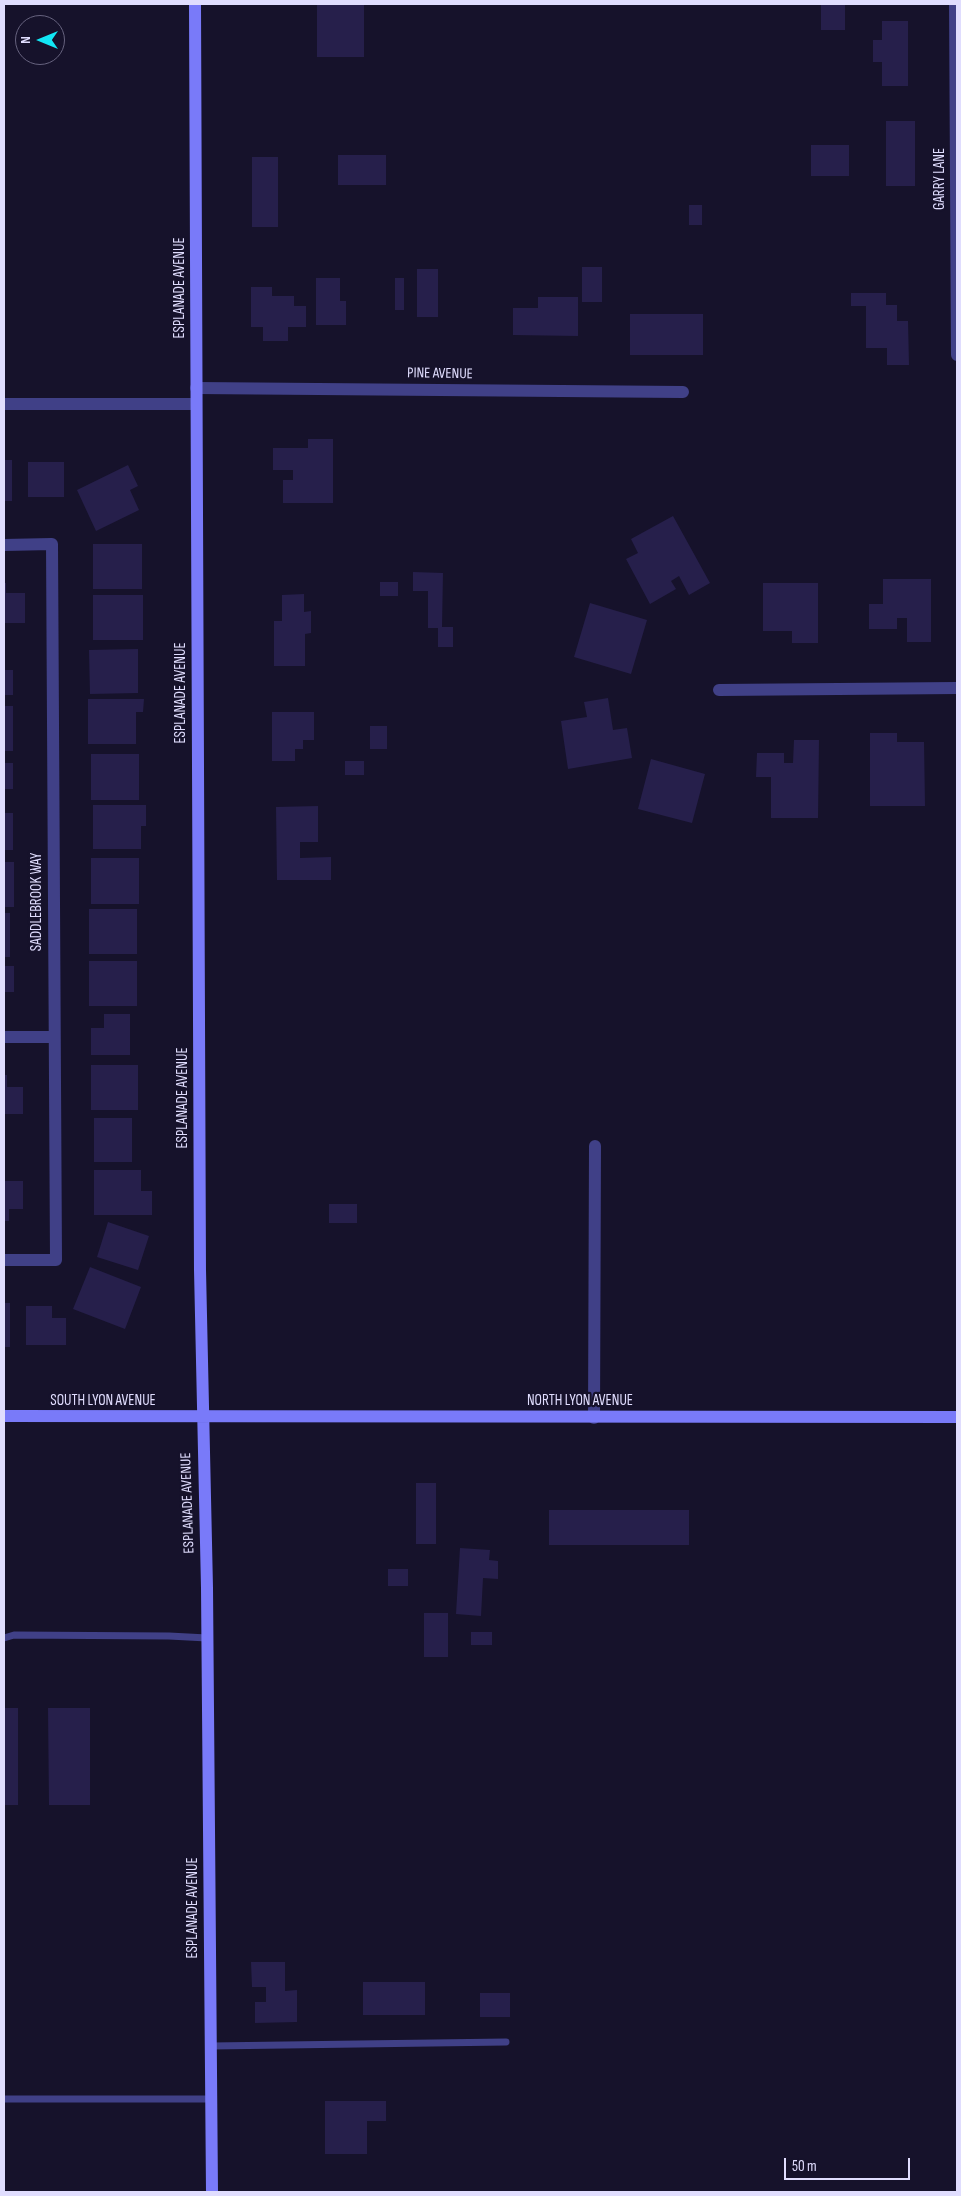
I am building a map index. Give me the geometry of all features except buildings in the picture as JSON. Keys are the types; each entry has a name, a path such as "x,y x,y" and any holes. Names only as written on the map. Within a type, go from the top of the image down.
{"main road":[{"name":"ESPLANADE AVENUE","path":"195,4 202,1418 207,1638 212,2192"},
{"name":"SOUTH LYON AVENUE","path":"4,1416 202,1418"},
{"name":"NORTH LYON AVENUE","path":"202,1418 957,1417"}],"street":[{"name":"GARRY LANE","path":"955,4 957,355"},
{"name":"PINE AVENUE","path":"196,388 683,392"},
{"path":"4,404 196,404"},
{"name":"SADDLEBROOK WAY","path":"4,545 52,544 56,1260 4,1260"},
{"path":"719,690 957,688"},
{"path":"4,1037 54,1037"},
{"path":"594,1418 595,1146"}],"lane":[{"path":"4,1638 14,1635 33,1635 207,1638"},
{"path":"210,2046 506,2042"},
{"path":"4,2099 132,2101 211,2099"}]}
